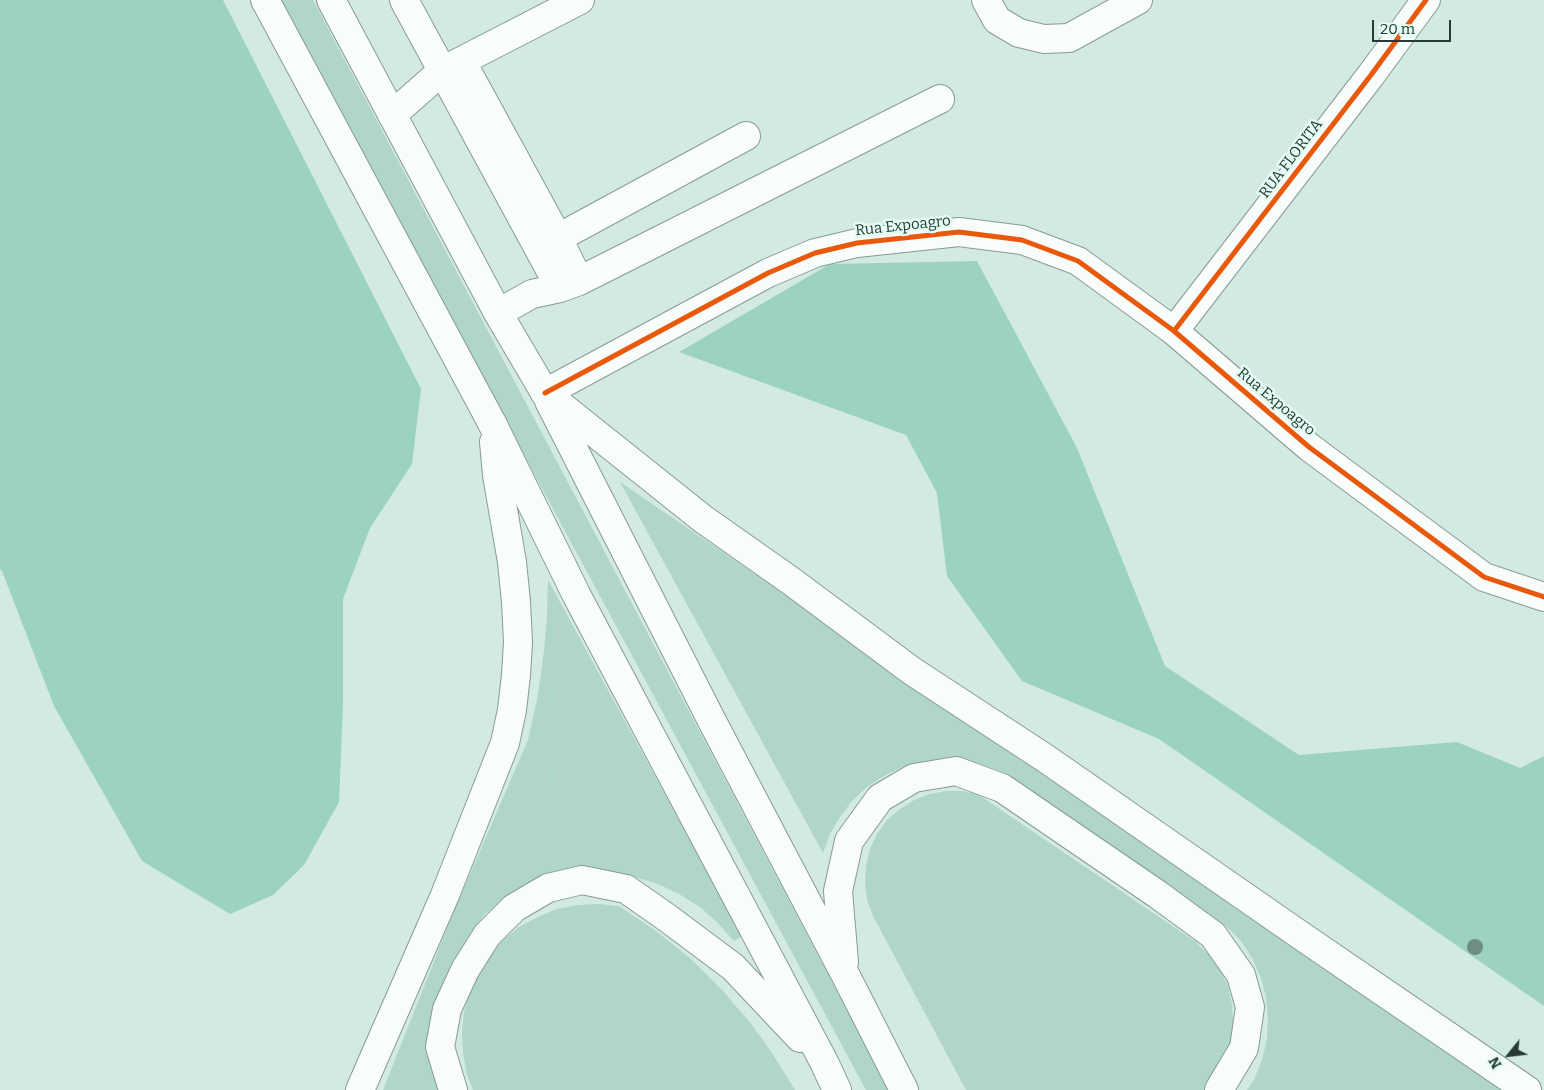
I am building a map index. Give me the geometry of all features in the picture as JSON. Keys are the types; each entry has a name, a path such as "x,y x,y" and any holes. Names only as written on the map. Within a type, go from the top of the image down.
{"main road":[{"path":"266,0 384,225 492,423 577,596 824,1062 836,1090"},
{"path":"331,0 498,313 545,393 713,723 904,1089"},
{"path":"404,0 452,66 558,238 570,285"},
{"path":"392,115 452,66 580,0"},
{"path":"986,0 997,20 1019,33 1044,39 1069,38 1138,0"},
{"name":"RUA FLORITA","path":"1174,332 1371,75 1426,0"},
{"path":"452,66 570,285"},
{"path":"498,313 532,294 570,285 940,99"},
{"path":"558,238 746,136"},
{"name":"Rua Expoagro","path":"545,393 768,273 816,253 857,243 959,232 1022,240 1078,261 1174,332 1309,447 1484,576 1544,597"},
{"path":"545,393 704,519 912,671 1045,758 1527,1090"},
{"path":"360,1090 445,895 505,743 512,710 518,642 516,602 506,523 497,475 492,423"},
{"path":"846,976 838,891 849,841 880,798 914,778 956,771 1002,788 1213,935 1240,975 1250,1007 1244,1048 1219,1090"},
{"path":"453,1090 440,1047 446,1010 465,970 487,935 514,908 548,888 582,880 626,889 733,967 824,1062"}],"path":[{"path":"470,900 558,817 558,616 577,596"}],"green space":[{"path":"0,0 223,0 421,389 412,464 370,528 343,599 343,704 339,802 304,865 273,895 230,914 142,861 54,706 0,569"},
{"path":"279,0 313,0 889,1090 866,1090"},
{"path":"977,261 1077,448 1165,666 1299,755 1457,742 1520,768 1544,756 1544,1006 1159,739 1022,681 947,576 937,493 906,435 679,352 830,264"},
{"path":"620,482 1506,1090 1247,1090 1254,1080 1262,1060 1267,1039 1268,1018 1266,997 1261,978 1252,958 1241,941 1226,926 1011,776 990,767 968,761 946,759 902,767 884,776 867,787 852,801 830,834 823,853"},
{"path":"548,580 742,936 734,941 700,907 679,894 658,884 635,877 611,873 508,897 486,913 471,932 458,953 448,975 430,1052 432,1070 439,1090 383,1090 454,911 528,740 538,695 544,651"},
{"path":"946,791 963,791 979,795 1196,942 1209,955 1220,970 1228,986 1233,1022 1231,1041 1225,1059 1216,1075 1203,1090 966,1090 873,916 867,900 865,883 870,849 877,834 887,820 914,800"},
{"path":"598,904 619,906 656,931 691,959 723,991 752,1025 795,1090 473,1090 467,1074 463,1053 464,1012 469,991 490,955 503,940 519,927 538,917 557,909"}],"cycle path":[{"path":"1174,331 1371,75 1426,0"},
{"path":"545,393 768,273 815,253 857,243 959,232 1022,240 1078,261 1174,331 1309,447 1484,577 1544,597"}]}
